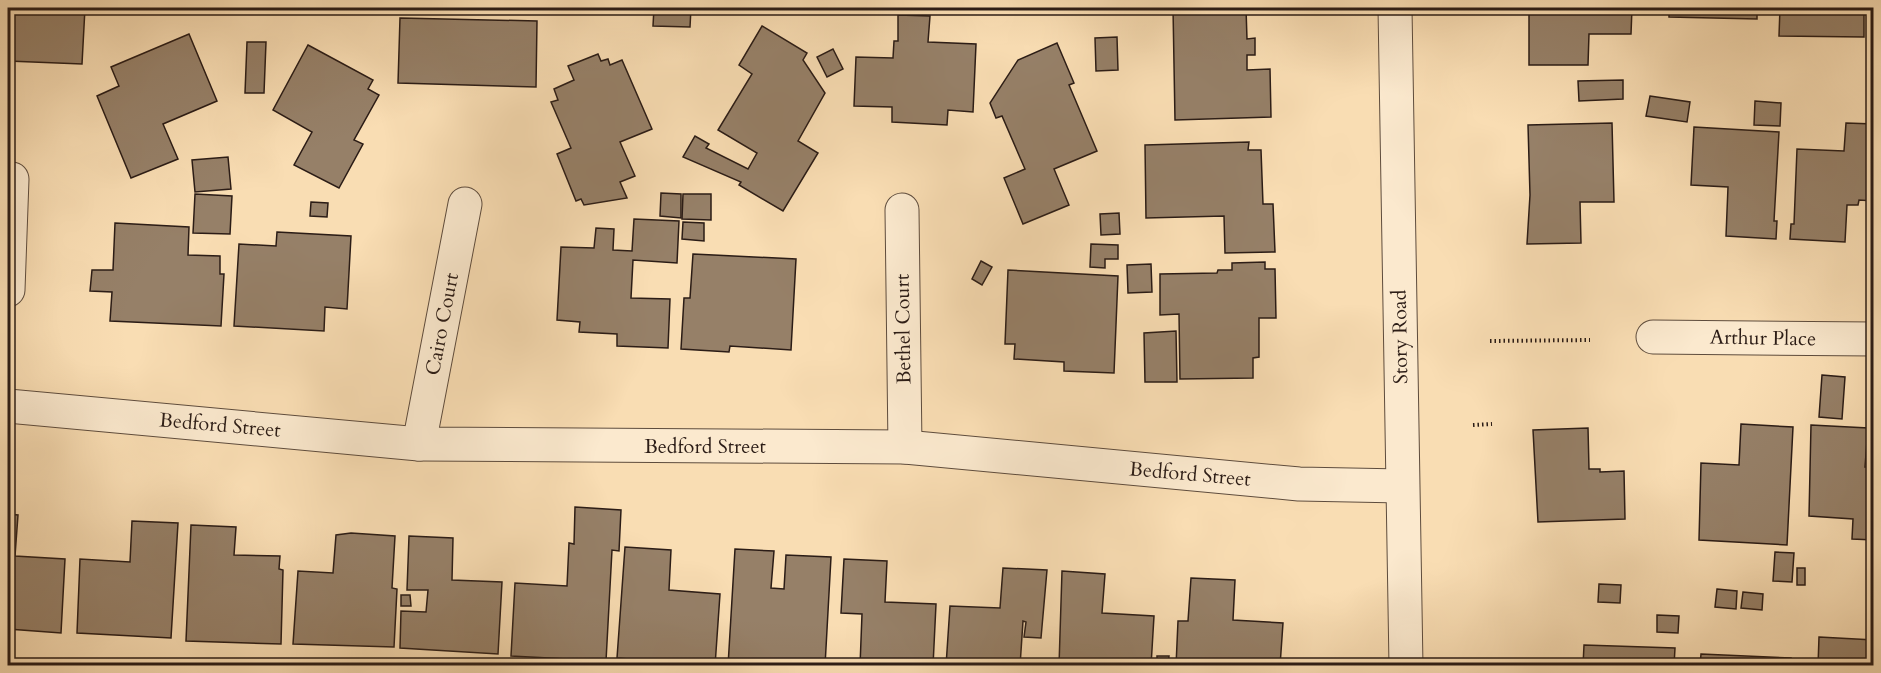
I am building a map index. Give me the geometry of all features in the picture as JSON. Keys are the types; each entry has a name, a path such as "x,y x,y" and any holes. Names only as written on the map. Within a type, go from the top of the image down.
{"street":[{"name":"Story Road","path":"1395,8 1406,666"},
{"path":"8,290 12,179"},
{"name":"Cairo Court","path":"419,444 465,204"},
{"name":"Bethel Court","path":"902,210 905,447"},
{"name":"Arthur Place","path":"1653,337 1874,339"},
{"name":"Bedford Street","path":"8,406 419,444 905,447 1299,484 1402,486"}],"path":[{"path":"1490,341 1590,340"},
{"path":"1473,425 1492,424"}],"building":[{"path":"8,8 85,8 82,64 8,61"},
{"path":"654,8 691,8 690,27 653,26"},
{"path":"1173,8 1246,8 1247,39 1255,38 1255,55 1247,55 1247,70 1270,69 1271,117 1175,120"},
{"path":"1529,8 1632,8 1631,34 1589,34 1588,65 1529,65"},
{"path":"1669,8 1757,8 1757,19 1669,17"},
{"path":"1780,8 1864,8 1864,37 1779,36"},
{"path":"898,15 930,16 928,42 976,44 973,112 948,110 947,125 892,122 892,107 854,106 856,57 893,58 894,41 898,41"},
{"path":"400,18 537,21 536,87 398,83"},
{"path":"762,26 807,53 803,60 825,93 798,141 818,153 783,211 739,185 741,182 683,157 695,136 709,144 706,148 748,169 757,153 718,130 752,74 739,65"},
{"path":"189,34 217,101 163,124 178,159 131,178 97,96 119,86 111,67"},
{"path":"1117,37 1118,70 1096,71 1095,38"},
{"path":"247,42 266,42 264,93 245,93"},
{"path":"1057,43 1074,83 1069,85 1097,151 1054,169 1069,205 1023,224 1004,178 1025,169 1002,116 996,118 990,103 1018,60"},
{"path":"308,45 373,80 368,89 379,95 354,140 363,144 339,188 294,165 312,132 273,110"},
{"path":"833,49 843,69 827,77 817,57"},
{"path":"598,54 601,61 608,59 610,65 622,60 652,129 620,142 635,176 620,182 627,198 584,205 581,199 576,201 557,154 571,148 551,102 558,100 554,89 574,80 568,66"},
{"path":"1623,80 1623,99 1579,101 1578,81"},
{"path":"1650,96 1690,102 1687,122 1646,116"},
{"path":"1755,101 1781,103 1780,126 1754,125"},
{"path":"1612,123 1614,202 1580,202 1581,243 1527,244 1530,195 1528,125"},
{"path":"1846,123 1874,124 1874,201 1859,200 1858,205 1847,205 1845,242 1790,239 1791,224 1794,224 1797,149 1844,151"},
{"path":"1694,127 1779,132 1774,221 1777,221 1776,239 1726,236 1728,187 1691,185"},
{"path":"1249,142 1248,150 1261,150 1263,204 1273,204 1275,252 1225,253 1224,216 1146,218 1145,145"},
{"path":"228,157 231,189 195,192 192,160"},
{"path":"661,193 681,194 681,218 660,216"},
{"path":"195,194 232,196 230,234 193,233"},
{"path":"683,194 711,194 711,220 682,219"},
{"path":"311,202 328,203 327,217 310,216"},
{"path":"1119,213 1120,234 1101,235 1100,214"},
{"path":"634,219 679,221 677,263 633,260 631,298 670,299 668,348 617,346 617,334 579,332 580,322 557,320 561,247 594,248 596,228 614,229 613,250 632,251"},
{"path":"683,222 704,223 704,241 682,239"},
{"path":"115,223 189,227 188,255 220,256 220,274 224,274 221,326 110,321 112,292 90,291 92,270 113,270"},
{"path":"277,232 351,236 347,309 325,307 324,331 234,326 239,244 276,246"},
{"path":"1091,244 1118,245 1118,259 1105,259 1105,268 1090,267"},
{"path":"693,254 796,259 791,350 730,346 729,352 681,349 684,298 690,298"},
{"path":"981,261 992,267 982,285 972,279"},
{"path":"1265,262 1265,269 1275,269 1276,318 1259,318 1259,357 1253,358 1253,378 1180,379 1179,314 1160,315 1160,274 1217,273 1218,270 1232,270 1232,263"},
{"path":"1151,264 1152,292 1128,293 1127,265"},
{"path":"1008,270 1118,276 1114,373 1064,371 1064,362 1014,359 1015,344 1005,344"},
{"path":"1176,331 1177,382 1145,382 1144,333"},
{"path":"1822,375 1845,377 1842,419 1819,417"},
{"path":"1741,424 1793,427 1787,545 1699,540 1701,463 1739,465"},
{"path":"1811,425 1868,428 1865,467 1874,467 1874,540 1852,539 1853,519 1809,516"},
{"path":"1588,428 1589,469 1600,469 1600,472 1624,471 1625,519 1538,522 1533,430"},
{"path":"575,507 621,510 619,551 612,550 606,661 511,656 515,583 567,586 569,543 574,544"},
{"path":"8,514 18,515 15,556 65,559 61,633 8,629"},
{"path":"132,521 178,523 171,638 77,633 80,559 130,562"},
{"path":"191,525 236,527 234,555 280,556 279,569 283,570 281,644 186,641"},
{"path":"351,533 395,536 392,588 397,589 394,647 293,644 298,571 333,573 336,535"},
{"path":"409,536 453,538 452,580 502,582 498,654 400,648 401,611 426,612 428,590 407,590"},
{"path":"625,547 671,550 669,590 720,594 715,666 617,658"},
{"path":"735,549 774,551 771,588 784,589 786,555 831,557 825,666 728,666"},
{"path":"1775,552 1794,553 1792,582 1773,581"},
{"path":"844,559 887,561 885,602 936,604 933,666 860,666 862,614 841,613"},
{"path":"1003,568 1047,570 1041,638 1024,637 1026,622 1023,621 1020,666 946,666 950,606 1000,608"},
{"path":"1797,568 1805,568 1805,585 1797,585"},
{"path":"1062,571 1105,574 1102,613 1154,616 1151,666 1059,666"},
{"path":"1191,578 1235,580 1233,620 1283,623 1280,666 1176,666 1178,621 1188,621"},
{"path":"1599,584 1621,585 1620,603 1598,602"},
{"path":"1717,589 1737,591 1736,609 1715,607"},
{"path":"1743,592 1763,594 1762,610 1741,608"},
{"path":"401,595 410,595 411,606 401,606"},
{"path":"1657,615 1679,616 1678,633 1657,632"},
{"path":"1819,637 1874,640 1874,666 1818,666"},
{"path":"1584,645 1675,648 1674,666 1583,666"},
{"path":"1701,654 1791,658 1790,666 1700,666"},
{"path":"1157,656 1169,656 1168,666 1157,666"}]}
